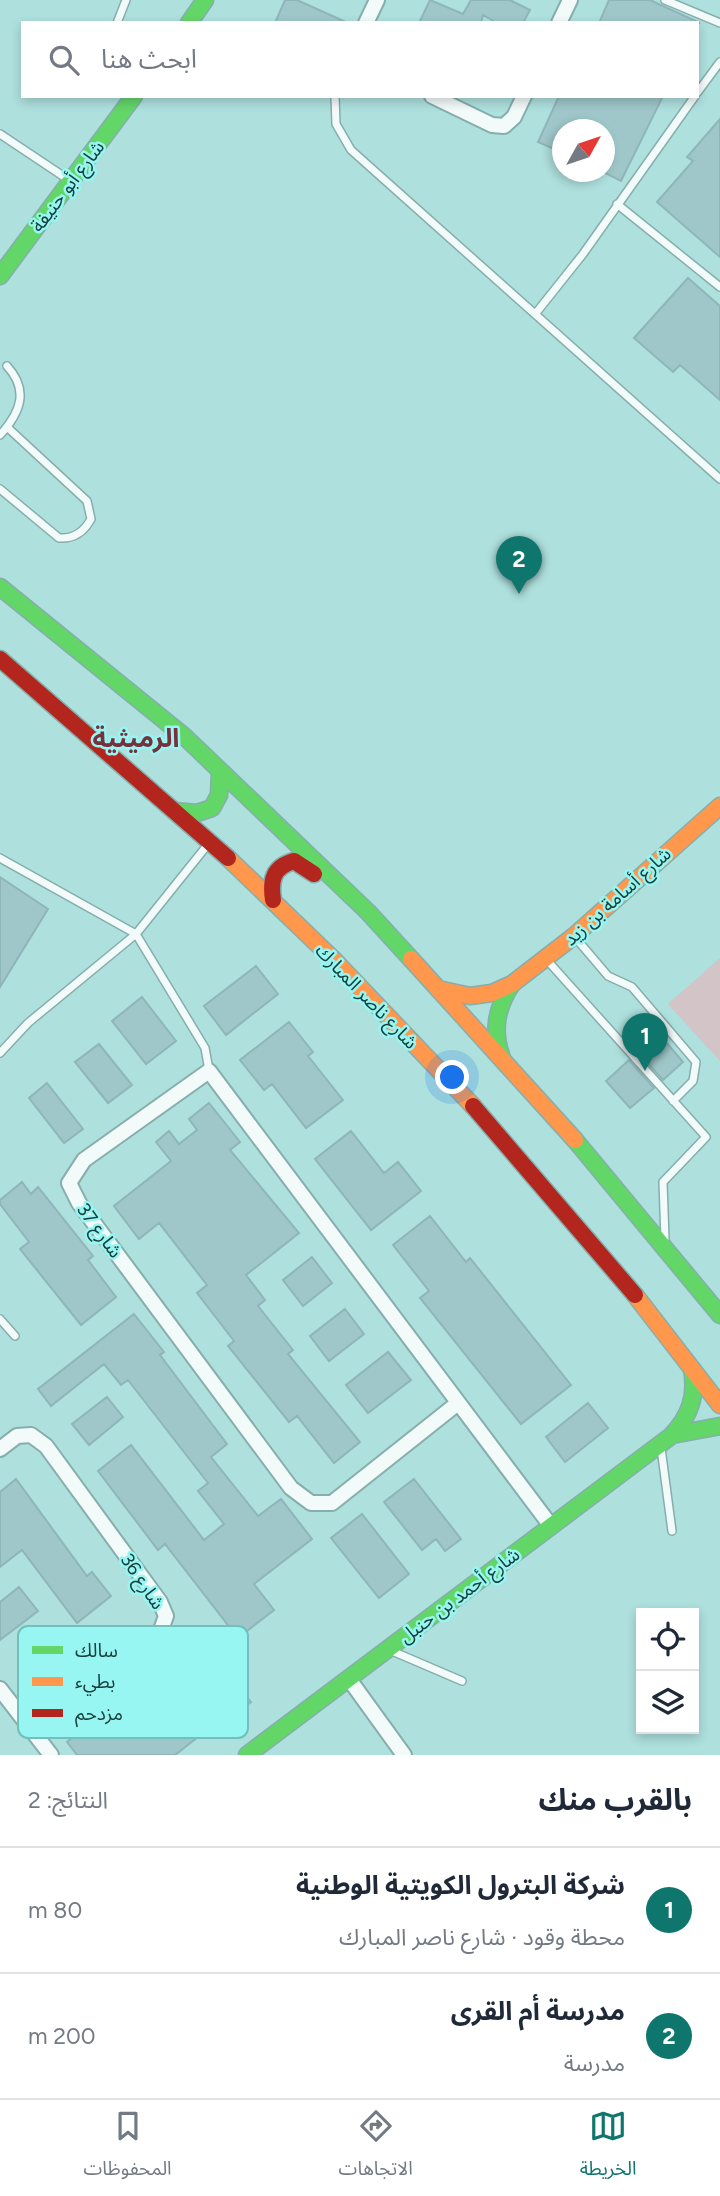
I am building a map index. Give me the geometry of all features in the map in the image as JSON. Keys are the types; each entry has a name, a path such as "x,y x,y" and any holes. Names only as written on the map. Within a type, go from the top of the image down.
{"street":[{"path":"189,21 205,0"},
{"path":"367,21 377,0"},
{"path":"560,21 570,0"},
{"name":"شارع أبو حنيفة","path":"0,276 132,98"},
{"path":"436,98 492,125 504,126 514,117 523,98"},
{"path":"0,587 186,737 368,912 665,1246 720,1315"},
{"name":"شارع ناصر المبارك","path":"0,659 272,900 393,1021 593,1245 720,1405"},
{"path":"174,811 193,814 212,808 221,795 220,772"},
{"name":"شارع أسامة بن زيد","path":"438,989 470,996 492,993 512,984 574,936 720,806"},
{"path":"272,900 270,885 273,872 285,862 294,861 305,865 351,909 368,912"},
{"name":"شارع أسامة بن زيد","path":"505,1063 495,1028 499,1004 512,984"},
{"path":"209,1071 551,1526"},
{"name":"شارع 37","path":"209,1071 84,1160 69,1183 79,1203 283,1477 311,1503 332,1503 458,1404"},
{"name":"شارع أحمد بن حنبل","path":"247,1755 666,1440 688,1417 695,1393 692,1368"},
{"name":"شارع أحمد بن حنبل","path":"666,1440 692,1429 720,1426"},
{"name":"شارع 36","path":"0,1449 17,1436 31,1435 46,1446 160,1602 166,1616 162,1626"},
{"path":"349,1679 404,1755"},
{"path":"0,1689 18,1712"},
{"path":"38,1738 51,1755"}],"lane":[{"path":"118,21 126,0"},
{"path":"665,0 720,23"},
{"path":"699,91 720,62"},
{"path":"335,98 336,124 351,150 720,479"},
{"path":"536,313 694,98"},
{"path":"0,134 70,180"},
{"path":"617,204 720,287"},
{"path":"0,435 8,426 21,394 20,380 7,366"},
{"path":"0,489 59,538 75,536 91,519 87,500 8,426"},
{"path":"0,1053 28,1023 136,934 209,842"},
{"path":"0,858 136,934 205,1048 209,1071"},
{"path":"574,936 608,976 632,987 696,1062 693,1081 673,1101"},
{"path":"546,959 706,1137 663,1182 665,1246"},
{"path":"0,1319 15,1336"},
{"path":"666,1440 672,1531"},
{"path":"388,1649 462,1681"}],"shaded area":[{"path":"720,958 720,1061 668,1004"}],"building":[{"path":"285,0 297,0 344,21 276,21"},
{"path":"430,0 463,14 471,0 510,0 530,10 524,21 494,21 483,15 482,21 420,21"},
{"path":"609,0 650,0 696,21 600,21"},
{"path":"558,98 662,98 621,181 615,178 615,119 552,119 552,148 538,142"},
{"path":"720,119 720,257 657,202 693,161 687,157"},
{"path":"688,278 720,306 720,400 680,365 673,372 634,338"},
{"path":"0,877 48,909 0,987"},
{"path":"256,966 278,994 226,1035 204,1006"},
{"path":"142,997 176,1041 146,1064 112,1021"},
{"path":"289,1022 313,1052 308,1056 343,1100 306,1128 272,1084 264,1090 240,1060"},
{"path":"659,1034 683,1062 663,1080 638,1052"},
{"path":"99,1044 132,1085 108,1103 75,1062"},
{"path":"629,1060 654,1088 630,1108 606,1081"},
{"path":"47,1083 83,1129 64,1143 29,1098"},
{"path":"209,1103 240,1142 230,1150 299,1233 246,1275 265,1300 258,1306 293,1350 288,1354 360,1442 334,1463 297,1416 289,1422 228,1346 234,1341 197,1293 207,1285 159,1223 139,1239 114,1206 171,1161 156,1142 169,1131 179,1144 197,1130 189,1119"},
{"path":"351,1131 384,1173 398,1162 421,1191 371,1230 315,1159"},
{"path":"22,1182 31,1194 38,1187 93,1256 88,1260 116,1297 81,1325 20,1249 29,1242 0,1204 0,1200"},
{"path":"430,1216 466,1262 470,1258 571,1385 521,1424 420,1298 429,1291 393,1245"},
{"path":"312,1257 332,1283 303,1306 283,1280"},
{"path":"345,1309 364,1334 329,1361 310,1336"},
{"path":"134,1314 164,1352 160,1355 227,1444 211,1457 258,1516 281,1499 312,1539 254,1584 274,1610 248,1630 248,1626 229,1626 165,1544 158,1550 98,1471 131,1445 204,1540 224,1524 198,1491 208,1483 128,1380 121,1385 104,1364 51,1406 38,1389"},
{"path":"388,1352 411,1380 368,1413 346,1385"},
{"path":"107,1397 123,1417 89,1445 72,1424"},
{"path":"588,1403 608,1428 565,1462 546,1437"},
{"path":"16,1479 87,1576 92,1572 111,1596 77,1623 22,1550 0,1567 0,1492"},
{"path":"414,1479 461,1539 445,1551 436,1539 422,1550 384,1502"},
{"path":"362,1514 409,1574 379,1598 331,1538"},
{"path":"19,1587 38,1611 0,1640 0,1602"},
{"path":"72,1738 197,1738 175,1755 77,1755 67,1742"}],"traffic: fast":[{"path":"190,21 205,0"},
{"path":"0,276 133,98"},
{"path":"0,587 185,737 368,912 411,959"},
{"path":"174,811 197,813 212,808 219,795 220,772"},
{"path":"502,1058 497,1038 497,1020 502,1002 512,984"},
{"path":"575,1140 720,1315"},
{"path":"247,1755 671,1436 683,1421 693,1397 692,1369"},
{"path":"672,1435 720,1426"}],"traffic: slow":[{"path":"438,989 470,996 492,993 512,984 574,936 720,806"},
{"path":"228,858 333,959 473,1106"},
{"path":"411,959 575,1140"},
{"path":"635,1295 720,1405"}],"traffic: jam":[{"path":"0,659 228,858"},
{"path":"273,900 274,875 281,867 294,861 314,874"},
{"path":"473,1106 635,1295"}],"place":[{"name":"مدرسة أم القرى","path":"519,594"},
{"name":"شركة البترول الكويتية الوطنية","path":"645,1071"}],"district":[{"name":"الرميثية","path":"136,738"}]}
